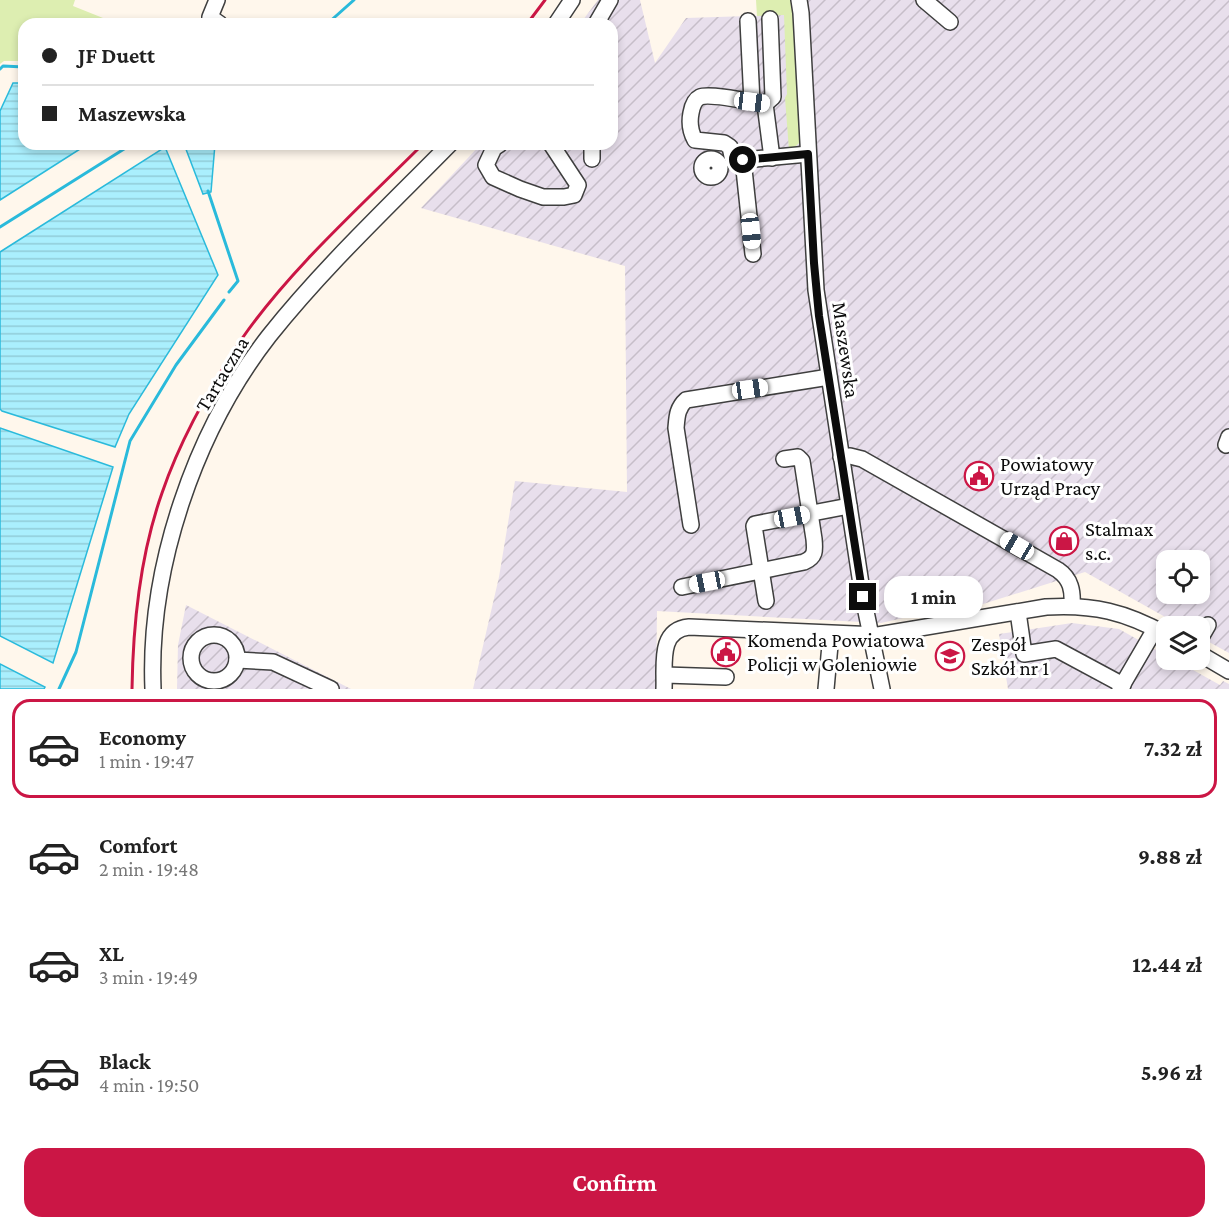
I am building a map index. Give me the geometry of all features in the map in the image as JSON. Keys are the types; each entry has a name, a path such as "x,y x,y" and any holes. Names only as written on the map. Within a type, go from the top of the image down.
{"street":[{"path":"211,18 217,0"},
{"path":"560,18 572,0"},
{"path":"600,18 610,0"},
{"path":"924,0 950,22"},
{"name":"Maszewska","path":"801,4 816,290 870,635 882,689"},
{"path":"770,20 773,97 759,103 710,97 699,98 694,102 690,114 690,131 695,140 725,162 808,154"},
{"path":"748,21 759,103 772,158"},
{"path":"695,140 724,143 730,147 725,162 753,255"},
{"name":"Tartaczna","path":"153,689 153,654 162,573 177,517 193,472 220,413 244,372 294,306 444,150"},
{"path":"493,150 486,165 493,177 543,196 574,195 578,185 555,150"},
{"path":"691,525 676,428 677,414 681,405 686,400 829,377"},
{"path":"841,457 858,457 879,475 1058,570 1068,579 1072,589 1072,606"},
{"path":"681,587 804,562 813,556 815,552 801,459 784,459"},
{"path":"766,601 755,524 849,506"},
{"path":"726,677 664,682 668,638 681,628 689,627 870,635 963,614 1018,612 1072,606 1115,612 1136,618 1156,629"},
{"path":"1018,612 1024,654 1056,649 1122,687 1156,639"},
{"path":"826,689 831,634"},
{"path":"215,635 222,636 234,646 237,660 236,667 226,678 203,685 194,671 190,657 192,650 201,639 215,635"},
{"path":"237,660 273,662 331,689"},
{"path":"1210,660 1229,671"}],"shaded area":[{"path":"598,0 640,0 655,63 686,18 784,15 807,0 1229,0 1229,653 1210,643 1210,616 1163,616 1085,572 967,609 956,606 881,623 657,611 656,689 473,689 499,577 515,481 627,492 625,266 421,208 475,150 618,150 618,18 584,18"},
{"path":"186,605 351,689 177,689 178,645"},
{"path":"1072,623 1119,629 1156,650 1156,670 1193,670 1220,685 1223,681 1229,684 1229,689 1008,689 999,634"}],"green space":[{"path":"0,0 75,0 73,6 103,18 18,18 18,61 4,61 0,64"},
{"path":"756,0 793,0 802,133 800,142 791,151 789,150 785,98 787,94 784,15 757,16"}],"water":[{"path":"13,83 18,83 18,150 79,150 0,200 0,111"},
{"path":"160,150 166,150 218,275 129,414 115,447 0,409 0,252"},
{"path":"186,150 214,150 211,192 203,194"},
{"path":"0,428 113,467 53,663 0,636"},
{"path":"0,664 45,687 44,689 0,689"}],"waterway":[{"path":"334,18 354,0"},
{"path":"0,69 3,66 18,67"},
{"path":"0,227 122,150"},
{"path":"208,191 238,281 229,292"},
{"path":"59,689 76,652 130,441 176,365 224,300"}],"railway":[{"path":"532,18 545,0"},
{"path":"132,689 136,614 148,540 169,473 197,414 218,376 260,314 304,263 417,150"}],"place":[{"name":"Powiatowy Urząd Pracy","path":"979,476"},
{"name":"Stalmax s.c.","path":"1064,541"},
{"name":"Komenda Powiatowa Policji w Goleniowie","path":"726,652"},
{"name":"Zespół Szkół nr 1","path":"950,656"}],"route":[{"path":"743,160 808,154 819,316 863,597"}]}
